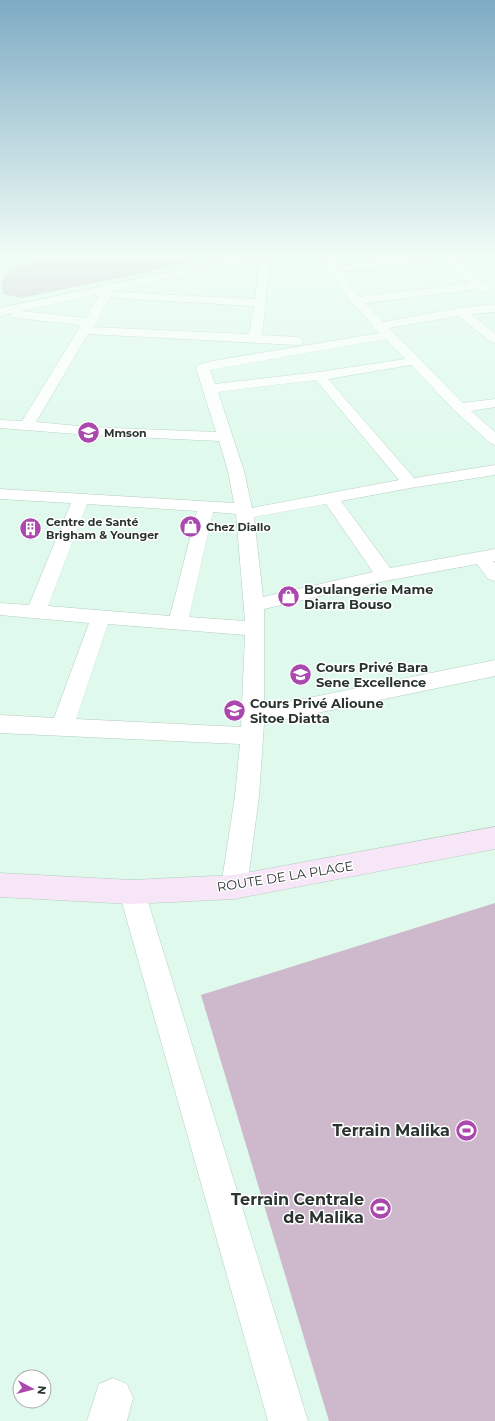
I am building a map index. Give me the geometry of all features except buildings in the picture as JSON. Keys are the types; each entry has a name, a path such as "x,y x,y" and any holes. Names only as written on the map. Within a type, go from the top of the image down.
{"main road":[{"name":"ROUTE DE LA PLAGE","path":"0,885 132,892 234,887 495,838"}],"street":[{"path":"69,323 198,335 336,343"},
{"path":"27,426 88,323"},
{"path":"255,339 257,323"},
{"path":"377,323 460,408 495,440"},
{"path":"208,355 336,343 409,323"},
{"path":"474,323 495,340"},
{"path":"198,335 208,355 202,371 236,471 244,512 254,605 255,629 252,727 247,796 234,887"},
{"path":"209,389 319,376 414,361"},
{"path":"319,376 410,483"},
{"path":"460,408 495,403"},
{"path":"0,424 225,437"},
{"path":"0,494 206,507 244,512 410,483 495,470"},
{"path":"330,498 385,575"},
{"path":"36,612 81,499"},
{"path":"178,622 206,507"},
{"path":"254,605 385,575 488,556 495,575"},
{"path":"0,609 255,629"},
{"path":"62,727 101,616"},
{"path":"0,724 62,727 252,727 495,668"},
{"path":"132,892 288,1421"}],"shaded area":[{"name":"Terrain Centrale de Malika","path":"495,903 495,1421 329,1421 201,995"}],"place":[{"name":"Mmson","path":"88,433"},
{"name":"Chez Diallo","path":"191,527"},
{"name":"Centre de Santé Brigham & Younger","path":"31,528"},
{"name":"Boulangerie Mame Diarra Bouso","path":"288,596"},
{"name":"Cours Privé Bara Sene Excellence","path":"301,674"},
{"name":"Cours Privé Alioune Sitoe Diatta","path":"234,710"},
{"name":"Terrain Malika","path":"466,1130"},
{"name":"Terrain Centrale de Malika","path":"380,1208"}]}
